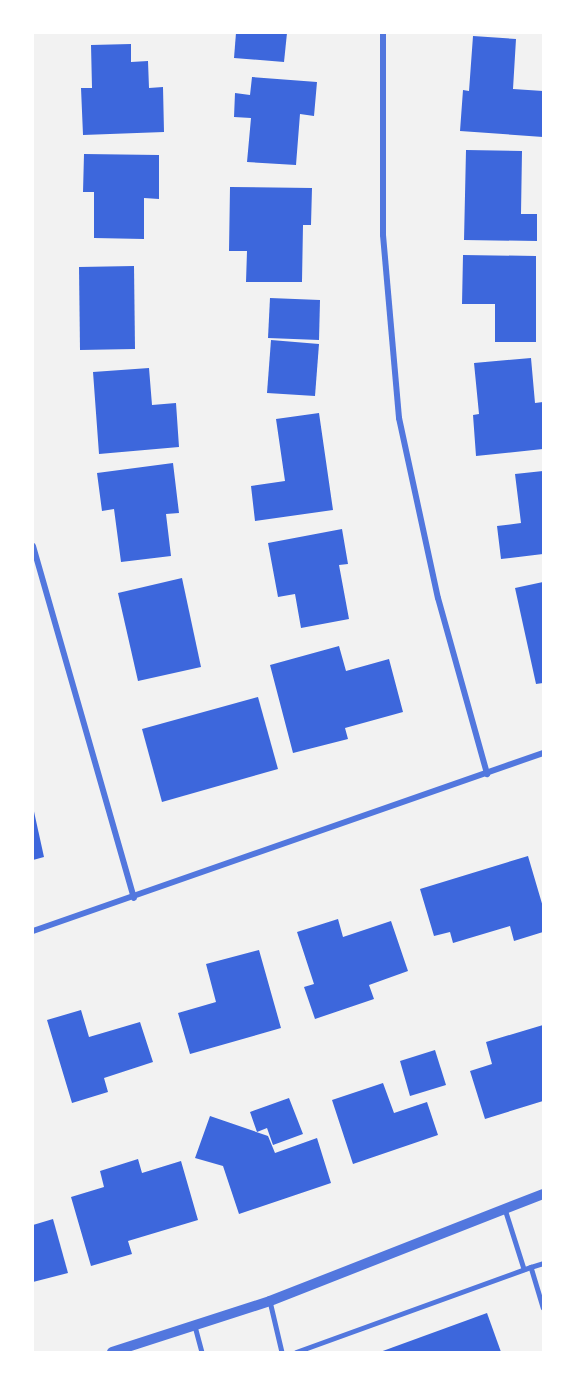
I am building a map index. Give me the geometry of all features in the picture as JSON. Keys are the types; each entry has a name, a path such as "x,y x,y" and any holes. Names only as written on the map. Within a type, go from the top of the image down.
{"street":[{"path":"383,33 383,235 399,418 438,598 487,774"},
{"path":"33,546 134,898"},
{"path":"33,931 134,898 543,753"},
{"path":"112,1352 270,1300 543,1194"}],"lane":[{"path":"505,1209 524,1269"},
{"path":"296,1352 543,1263"},
{"path":"531,1267 543,1307"},
{"path":"270,1300 282,1352"},
{"path":"195,1326 202,1352"}],"building":[{"path":"236,33 287,33 284,62 234,58"},
{"path":"473,36 516,39 513,89 543,91 543,137 460,131 463,90 469,91"},
{"path":"131,44 131,62 148,61 149,88 163,87 164,132 83,135 81,88 92,88 91,45"},
{"path":"252,77 317,82 314,116 300,114 296,165 247,162 251,118 234,117 235,93 250,95"},
{"path":"466,150 522,151 521,214 537,214 537,241 464,240"},
{"path":"84,154 159,155 159,199 144,198 144,239 94,238 94,192 83,192"},
{"path":"230,187 312,188 311,225 303,225 302,282 246,282 247,251 229,251"},
{"path":"463,255 536,256 536,342 495,342 495,304 462,304"},
{"path":"134,266 135,349 80,350 79,267"},
{"path":"270,298 320,300 319,340 268,338"},
{"path":"271,340 319,344 315,396 267,393"},
{"path":"531,358 535,403 543,402 543,449 476,456 473,415 479,414 474,363"},
{"path":"149,368 152,405 176,403 179,447 99,454 93,372"},
{"path":"319,413 333,510 255,521 251,486 285,481 276,419"},
{"path":"173,463 179,513 166,514 171,556 121,562 114,509 102,511 97,473"},
{"path":"543,471 543,554 501,559 497,526 521,523 515,474"},
{"path":"342,529 348,564 339,565 349,619 301,628 295,594 278,597 268,543"},
{"path":"182,578 201,667 138,681 118,593"},
{"path":"543,582 543,683 536,684 515,588"},
{"path":"339,646 346,671 389,659 403,712 345,728 348,739 293,753 270,665"},
{"path":"258,697 278,769 162,802 142,729"},
{"path":"33,807 44,857 33,860"},
{"path":"528,856 543,907 543,932 514,941 510,926 453,943 450,932 434,936 420,889"},
{"path":"338,919 343,937 391,921 408,971 369,985 374,999 315,1019 304,987 314,984 297,932"},
{"path":"259,950 281,1028 190,1054 178,1013 216,1002 206,964"},
{"path":"81,1010 89,1037 140,1022 153,1062 104,1078 108,1092 72,1103 47,1020"},
{"path":"543,1025 543,1101 485,1119 470,1071 492,1064 486,1042"},
{"path":"435,1050 446,1085 410,1096 400,1061"},
{"path":"383,1083 394,1113 427,1102 438,1135 353,1164 332,1100"},
{"path":"289,1098 303,1134 273,1145 267,1128 257,1132 250,1112"},
{"path":"210,1116 268,1136 275,1153 317,1138 331,1183 239,1214 223,1166 195,1158"},
{"path":"138,1159 142,1173 181,1161 198,1220 128,1241 132,1254 91,1266 71,1197 104,1187 100,1171"},
{"path":"53,1219 68,1273 33,1282 33,1225"},
{"path":"487,1313 501,1352 380,1352"}]}
